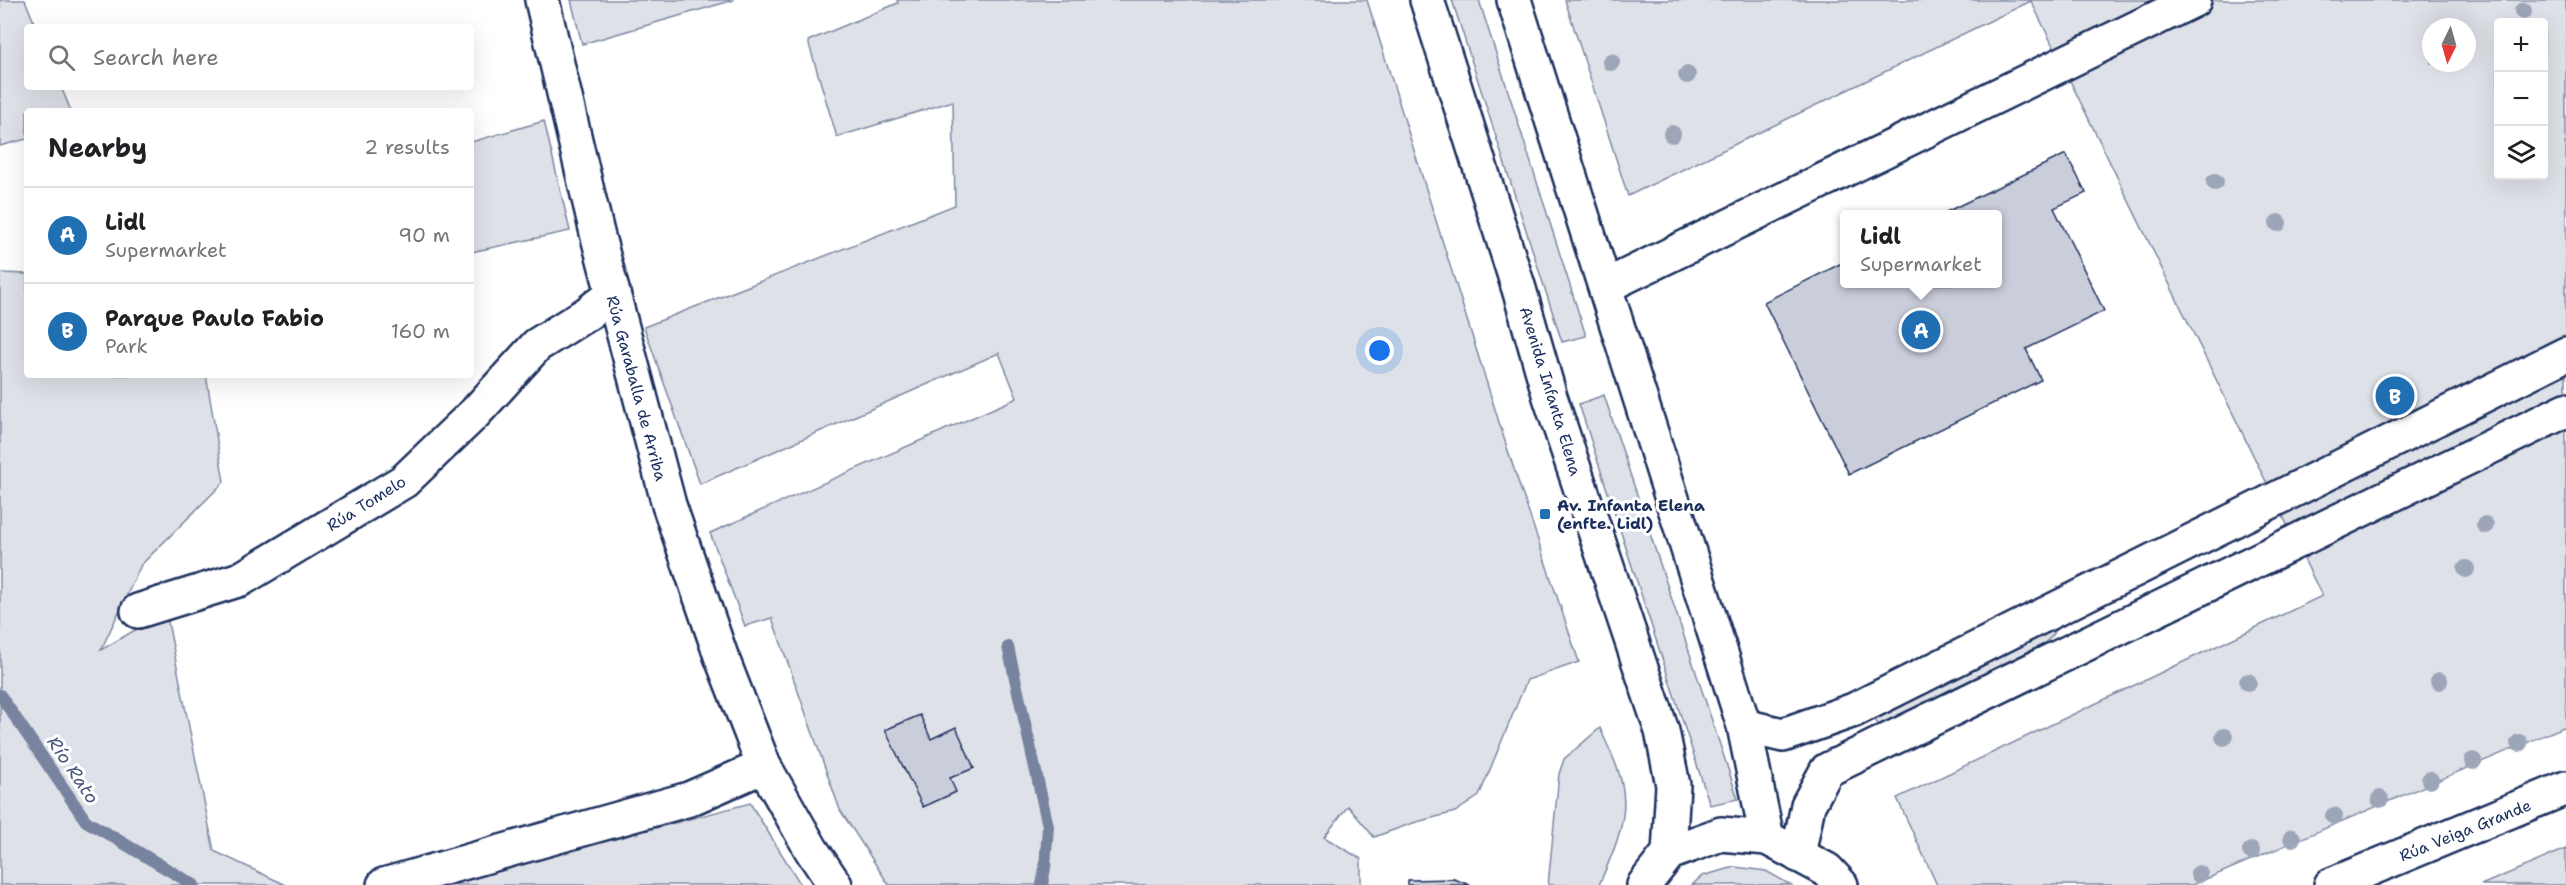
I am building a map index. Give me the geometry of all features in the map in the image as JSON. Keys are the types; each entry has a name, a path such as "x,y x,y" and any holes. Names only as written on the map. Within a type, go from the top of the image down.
{"street":[{"name":"Rúa Garaballa de Arriba","path":"542,0 612,294 669,505 721,656 764,766 811,849 835,885"},
{"name":"Avenida Infanta Elena","path":"1428,0 1520,288 1550,397 1662,731 1673,785 1669,853"},
{"path":"1514,0 1744,726 1767,838"},
{"path":"1606,286 2194,0"},
{"name":"Rúa Tomelo","path":"138,611 241,579 404,482 475,413 537,345 588,313 612,294"},
{"path":"1744,726 1783,735 1854,710 2566,354"},
{"path":"1798,855 1808,805 1827,770 2566,410"},
{"path":"2239,518 2257,562"},
{"path":"384,885 689,799 764,766"},
{"name":"Rúa Veiga Grande","path":"2331,885 2566,788"},
{"path":"1644,885 1669,853 1721,834 1767,838 1827,870 1840,885"}],"shaded area":[{"path":"0,0 25,0 35,24 24,24 24,90 62,90 70,108 24,108 24,140 0,146"},
{"path":"571,0 734,0 582,44"},
{"path":"897,0 1367,0 1509,454 1579,662 1527,680 1479,796 1455,812 1413,823 1374,837 1348,806 1324,837 1361,859 1361,885 889,885 840,810 772,618 745,626 710,533 1017,398 999,353 700,484 644,327 955,205 953,101 837,137 808,41 898,3"},
{"path":"1452,0 1479,0 1586,336 1562,342"},
{"path":"1565,0 2566,0 2566,726 2192,885 1937,885 1897,798 2322,596 2031,1 1628,196"},
{"path":"544,121 570,231 474,251 474,141"},
{"path":"0,273 24,274 24,378 207,378 224,482 141,565 101,650 166,612 214,851 286,885 0,885"},
{"path":"1604,395 1738,799 1710,805 1579,404"},
{"path":"2057,624 2053,635 2033,654 1879,727 1872,713"},
{"path":"1600,728 1617,767 1624,794 1622,821 1615,847 1599,885 1548,885 1559,774 1564,759"},
{"path":"750,803 801,885 435,885 487,873"},
{"path":"2566,849 2566,885 2481,885"},
{"path":"1735,867 1766,871 1791,885 1692,885 1702,876"}],"building":[{"path":"2066,154 2086,193 2054,208 2104,311 2026,349 2041,380 1849,474 1764,302 1840,264 1840,288 2002,288 2002,210 1950,210"},
{"path":"920,715 931,739 956,727 974,768 950,778 956,792 923,807 885,730"},
{"path":"1454,879 1470,885 1408,885 1408,880"}],"waterway":[{"path":"1008,647 1048,826 1042,885"},
{"name":"Río Rato","path":"0,695 86,821 194,885"}],"place":[{"name":"Lidl","path":"1921,330"},
{"name":"Parque Paulo Fabio","path":"2395,396"},
{"name":"Av. Infanta Elena (enfte. Lidl)","path":"1545,514"}]}
